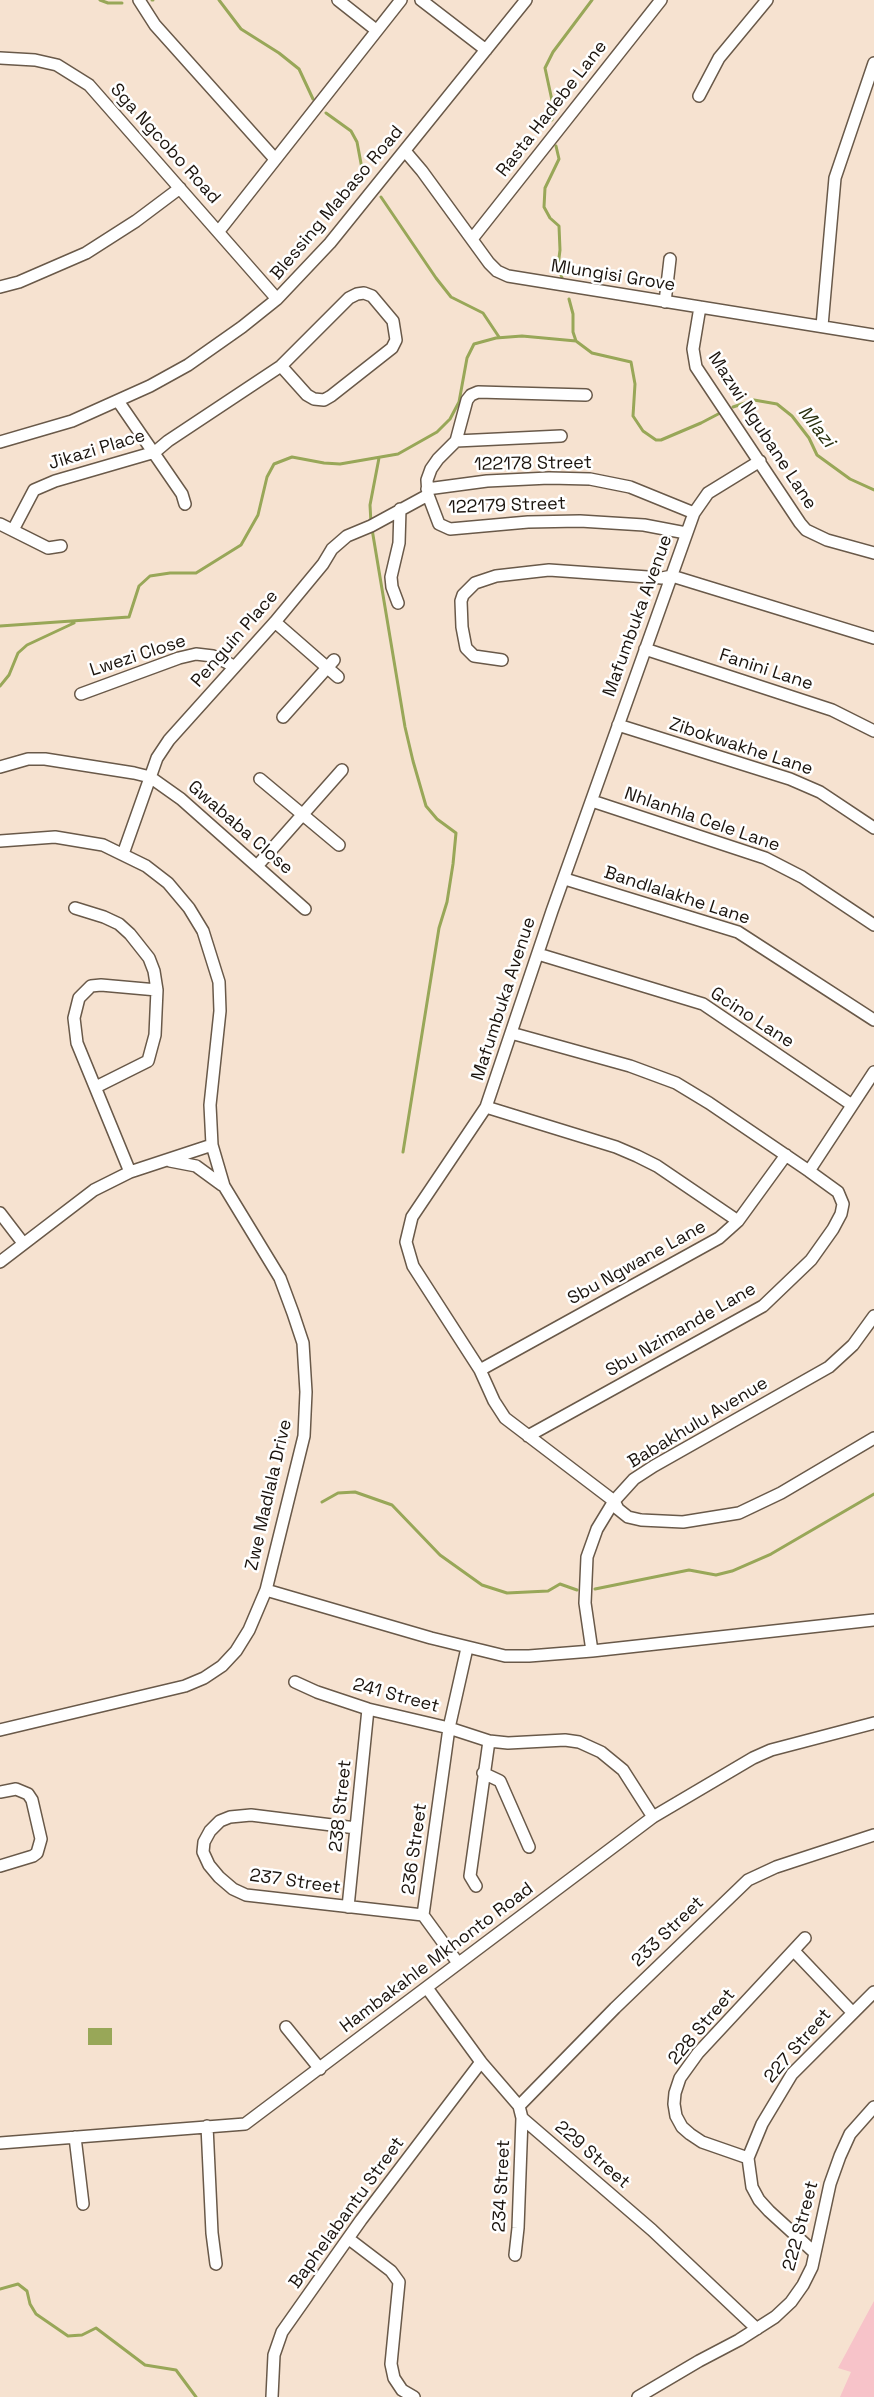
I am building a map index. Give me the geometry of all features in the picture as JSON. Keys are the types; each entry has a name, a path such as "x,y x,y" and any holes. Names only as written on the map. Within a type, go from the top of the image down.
{"street":[{"path":"139,0 155,25 276,159"},
{"path":"338,0 376,30"},
{"path":"219,231 401,0"},
{"path":"421,0 486,50"},
{"name":"Blessing Mabaso Road","path":"0,442 72,422 188,366 278,299 330,243 526,0"},
{"name":"Rasta Hadebe Lane","path":"472,239 661,0"},
{"path":"699,96 719,58 768,0"},
{"name":"Sga Ngcobo Road","path":"0,58 35,60 57,65 89,85 278,299"},
{"path":"822,326 834,178 874,63"},
{"name":"Mlungisi Grove","path":"405,151 422,171 489,263 497,271 508,276 874,335"},
{"path":"0,287 19,282 86,253 136,221 180,188"},
{"path":"666,302 670,260"},
{"name":"Jikazi Place","path":"13,530 34,490 55,481 155,452 168,441 281,366 349,298 364,293 372,296 393,321 396,340 392,348 324,400 314,399 307,395 281,366"},
{"name":"Mazwi Ngubane Lane","path":"700,307 693,350 696,367 806,530 826,540 874,553"},
{"name":"122179 Street","path":"586,395 478,392 471,395 467,400 456,441 431,469 427,492 439,524 450,529 528,522 580,521 644,524 686,533"},
{"path":"118,400 155,452 182,494 185,504"},
{"path":"456,441 561,436"},
{"name":"Mafumbuka Avenue","path":"760,461 708,493 694,512 486,1107 412,1217 406,1242 413,1266 480,1370 499,1410 505,1418 614,1501 623,1514 641,1520 683,1522 739,1513 781,1493 874,1438"},
{"name":"122178 Street","path":"427,492 488,481 549,478 590,479 630,487 694,512"},
{"name":"Penguin Place","path":"124,854 150,777 166,745 234,666 275,622 323,564 332,550 347,536 372,526 427,492"},
{"path":"398,603 392,588 391,577 399,543 400,509"},
{"path":"0,524 48,548 61,546"},
{"path":"502,660 474,656 466,648 461,601 467,589 475,583 509,573 549,570 656,578 672,576 874,638"},
{"path":"275,622 330,664 338,677"},
{"name":"Fanini Lane","path":"645,650 832,710 874,731"},
{"name":"Lwezi Close","path":"81,694 179,658 196,654 212,656 234,666"},
{"path":"283,717 330,664"},
{"name":"Zibokwakhe Lane","path":"618,726 790,779 820,792 874,828"},
{"path":"0,767 28,759 45,759 125,771 150,777"},
{"path":"257,866 302,812 342,770"},
{"name":"Gwababa Close","path":"150,777 181,799 305,909"},
{"path":"260,779 302,812 339,845"},
{"name":"Nhlanhla Cele Lane","path":"592,801 765,858 796,874 874,925"},
{"name":"Zwe Madlala Drive","path":"0,841 55,837 78,839 103,845 124,854 146,866 168,883 194,916 203,931 219,982 220,1011 210,1105 212,1145 217,1168 224,1186 280,1278 303,1343 306,1392 304,1436 266,1590 249,1630 236,1651 222,1666 204,1678 185,1686 0,1730"},
{"name":"Bandlalakhe Lane","path":"565,879 738,932 874,1020"},
{"path":"75,908 104,917 118,924 130,934 149,958 154,971 157,990 155,1035 148,1061 96,1087"},
{"name":"Gcino Lane","path":"538,954 702,1004 852,1105"},
{"path":"130,1172 74,1032 74,1018 79,998 91,986 101,985 157,990"},
{"path":"512,1033 655,1073 710,1103 809,1171 874,1072"},
{"path":"486,1107 616,1147 637,1156 657,1166 738,1220"},
{"path":"0,1262 94,1190 130,1172 212,1145"},
{"name":"Sbu Ngwane Lane","path":"480,1370 719,1238 738,1220 786,1155"},
{"path":"166,1161 196,1166 224,1186"},
{"name":"Sbu Nzimande Lane","path":"528,1436 763,1306 811,1260 841,1214 843,1204 838,1192 809,1171"},
{"path":"0,1213 23,1243"},
{"name":"Babakhulu Avenue","path":"592,1651 584,1603 587,1557 597,1529 614,1501 634,1479 654,1466 829,1367 853,1345 874,1316"},
{"path":"266,1590 467,1648 505,1656 592,1651 874,1620"},
{"name":"236 Street","path":"458,1963 423,1915 449,1728 467,1648"},
{"name":"241 Street","path":"295,1682 317,1692 368,1709 449,1728 488,1741 528,1742 565,1740 580,1742 601,1752 623,1770 653,1817"},
{"name":"238 Street","path":"348,1907 368,1709"},
{"name":"Hambakahle Mkhonto Road","path":"0,2143 245,2124 653,1817 753,1758 771,1750 874,1723"},
{"path":"476,1886 470,1876 488,1741"},
{"path":"483,1773 500,1781 529,1847"},
{"path":"0,1792 16,1789 28,1794 32,1800 41,1840 37,1852 32,1856 0,1866"},
{"name":"237 Street","path":"356,1828 251,1815 230,1817 220,1821 210,1830 204,1842 203,1852 219,1877 239,1892 261,1898 423,1915"},
{"name":"233 Street","path":"519,2106 615,2008 748,1880 776,1867 874,1835"},
{"name":"228 Street","path":"748,2158 702,2142 690,2134 676,2116 674,2093 680,2078 698,2053 805,1938"},
{"path":"794,1951 852,2012"},
{"path":"427,1988 481,2062 519,2106 522,2118"},
{"name":"227 Street","path":"748,2158 762,2124 792,2074 874,1992"},
{"path":"286,2027 320,2069"},
{"name":"Baphelabantu Street","path":"272,2397 274,2355 280,2338 349,2239 481,2062"},
{"name":"222 Street","path":"638,2397 757,2329 791,2302 803,2285 812,2267 830,2184 840,2156 850,2134 874,2107"},
{"name":"234 Street","path":"515,2255 518,2228 522,2118"},
{"name":"229 Street","path":"522,2118 652,2230 757,2329"},
{"path":"207,2126 212,2233 216,2264"},
{"path":"75,2137 83,2204"},
{"path":"748,2158 752,2187 759,2200 814,2254"},
{"path":"349,2239 391,2272 399,2282 391,2364 394,2378 402,2390 414,2397"}],"shaded area":[{"path":"88,2028 112,2028 112,2045 88,2045"},
{"path":"874,2301 874,2397 840,2397 851,2372 838,2368"}],"waterway":[{"path":"100,0 108,3 122,3"},
{"path":"219,0 241,29 279,53 299,69 313,99"},
{"path":"552,120 553,105 545,68 553,52 592,0"},
{"path":"326,113 351,131 357,142 363,174"},
{"path":"556,146 559,159 545,188 544,207 550,218 559,226 560,250 558,266 563,281"},
{"path":"381,197 451,297 483,313 499,337"},
{"path":"569,299 576,341"},
{"path":"0,626 129,617 139,586 150,576 170,573 196,573 241,545 258,515 267,477 274,464 292,457 340,464 398,454 437,432 450,419 459,402 467,358 474,344 496,338 522,336 576,341 592,353 631,362 635,384 633,416 643,431 656,440 661,440 722,412"},
{"name":"Mlazi","path":"733,407 754,400 777,404 792,416 809,438 817,455 850,479 874,490"},
{"path":"371,523 370,505 379,458"},
{"path":"372,529 405,727 413,761 426,806 437,819 456,833 447,902 439,928 403,1152"},
{"path":"0,686 9,675 18,653 27,645 74,623"},
{"path":"322,1502 338,1493 355,1492 392,1505 440,1555 482,1585 507,1593 548,1591 560,1584 577,1590"},
{"path":"595,1589 689,1570 716,1575 732,1571 771,1554 874,1494"},
{"path":"0,2289 18,2284 27,2291 30,2304 36,2314 68,2336 82,2335 96,2328 145,2365 176,2370 196,2397"}]}
